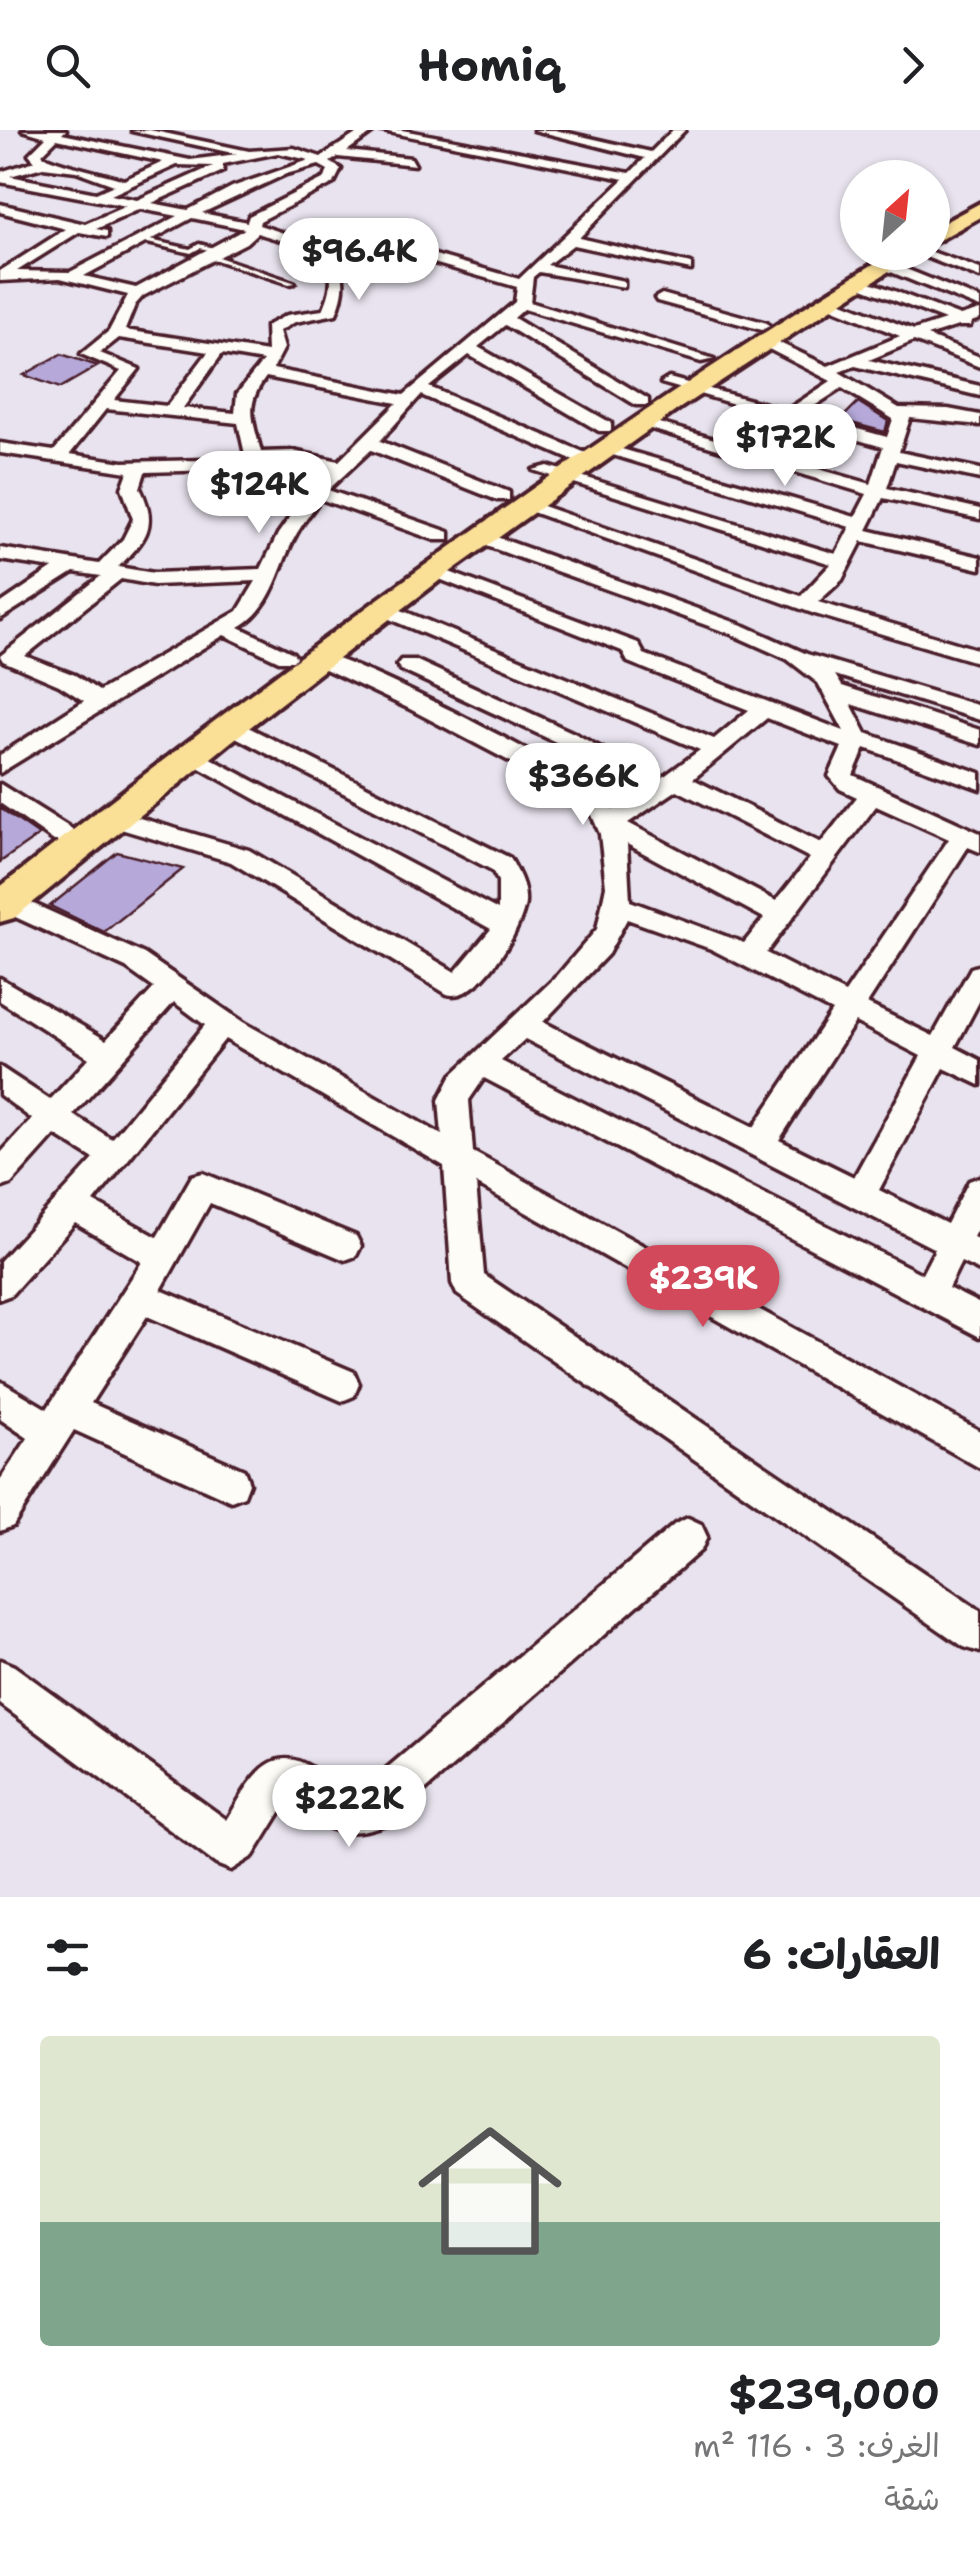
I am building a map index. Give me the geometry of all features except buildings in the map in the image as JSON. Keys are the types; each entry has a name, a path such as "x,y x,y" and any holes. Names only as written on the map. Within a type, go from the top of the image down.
{"main road":[{"path":"950,216 980,198"},
{"path":"950,228 980,210"},
{"path":"678,386 871,270"},
{"path":"2,899 189,756 442,536 513,500 644,413 706,359 827,301 876,270"},
{"path":"301,657 382,609 477,536 513,500"},
{"path":"2,899 63,835 236,712"}],"street":[{"path":"28,130 58,132 173,162 216,162 277,138"},
{"path":"73,276 184,216 282,171 331,156 370,130"},
{"path":"384,130 634,177"},
{"path":"540,130 654,156"},
{"path":"0,765 152,667 227,629 256,603 287,534 317,492 413,394 508,320 535,267 570,240 679,130"},
{"path":"138,131 239,154 282,171"},
{"path":"42,163 35,154 37,148 58,132"},
{"path":"261,136 301,139 331,156 412,162"},
{"path":"60,456 131,366 89,352 116,333 128,303 138,293 248,235 258,217 330,180 334,169 331,156"},
{"path":"62,222 101,195 173,162"},
{"path":"4,272 84,227 220,168 216,162"},
{"path":"0,177 42,163 78,168 123,184"},
{"path":"0,177 101,195 184,216 252,226 313,244 344,240 386,245 706,359"},
{"path":"0,208 140,241"},
{"path":"0,224 23,214"},
{"path":"570,240 686,268"},
{"path":"313,244 334,262 339,294 328,314 292,318 271,329 276,348 269,365 245,394 244,419 257,461 288,482 442,536"},
{"path":"950,263 980,274"},
{"path":"535,267 619,284"},
{"path":"918,270 980,304"},
{"path":"4,272 73,276 138,293"},
{"path":"860,282 980,328"},
{"path":"662,298 762,333 900,417 980,436"},
{"path":"827,301 980,362"},
{"path":"789,416 856,361 917,334 980,314"},
{"path":"508,320 644,413 980,514"},
{"path":"116,333 413,394 843,562"},
{"path":"468,348 577,456 980,563"},
{"path":"171,412 217,351"},
{"path":"856,361 980,391"},
{"path":"678,386 980,474"},
{"path":"104,404 244,419"},
{"path":"900,417 948,414 980,420"},
{"path":"805,604 827,587 861,530 893,450 900,417"},
{"path":"370,442 513,500 805,604 980,657"},
{"path":"0,448 138,468 293,456 342,468"},
{"path":"7,661 110,572 141,524 141,510 130,488 138,468"},
{"path":"477,536 738,630 794,655 980,712"},
{"path":"0,554 176,581 268,575"},
{"path":"0,613 73,564"},
{"path":"429,570 631,647 635,658 763,710 980,781"},
{"path":"382,609 717,749"},
{"path":"227,629 385,686 587,797 610,824 780,915"},
{"path":"385,686 444,634"},
{"path":"759,1144 848,1008 972,839 848,784 841,776 855,740 835,691 827,679 794,655"},
{"path":"7,661 67,680 100,702"},
{"path":"408,665 825,856"},
{"path":"835,691 980,738"},
{"path":"610,824 717,749 763,710"},
{"path":"112,818 240,856 456,987 495,948 506,926 514,898 510,876 501,864 236,712"},
{"path":"189,756 506,926"},
{"path":"0,792 63,835"},
{"path":"748,957 871,795"},
{"path":"610,824 618,906 609,931 588,960 480,1063 462,1083 454,1100 468,1283 978,1633"},
{"path":"2,899 107,947 316,1080 980,1450"},
{"path":"618,906 674,924 748,957 980,1073"},
{"path":"860,1196 980,975"},
{"path":"5,1161 52,1118 172,986"},
{"path":"0,988 109,1056"},
{"path":"0,1284 116,1156 223,1022"},
{"path":"520,1024 967,1250"},
{"path":"480,1063 980,1322"},
{"path":"0,1080 52,1118 116,1156"},
{"path":"0,1513 140,1297 203,1186 345,1246"},
{"path":"928,1295 967,1250 980,1192"},
{"path":"73,1206 163,1257"},
{"path":"140,1297 342,1384"},
{"path":"0,1398 231,1483"},
{"path":"0,1680 231,1849 272,1785 283,1778 292,1779 338,1813 363,1813 373,1808 688,1537"}],"lane":[{"path":"140,241 191,250 198,246 291,283"}]}
